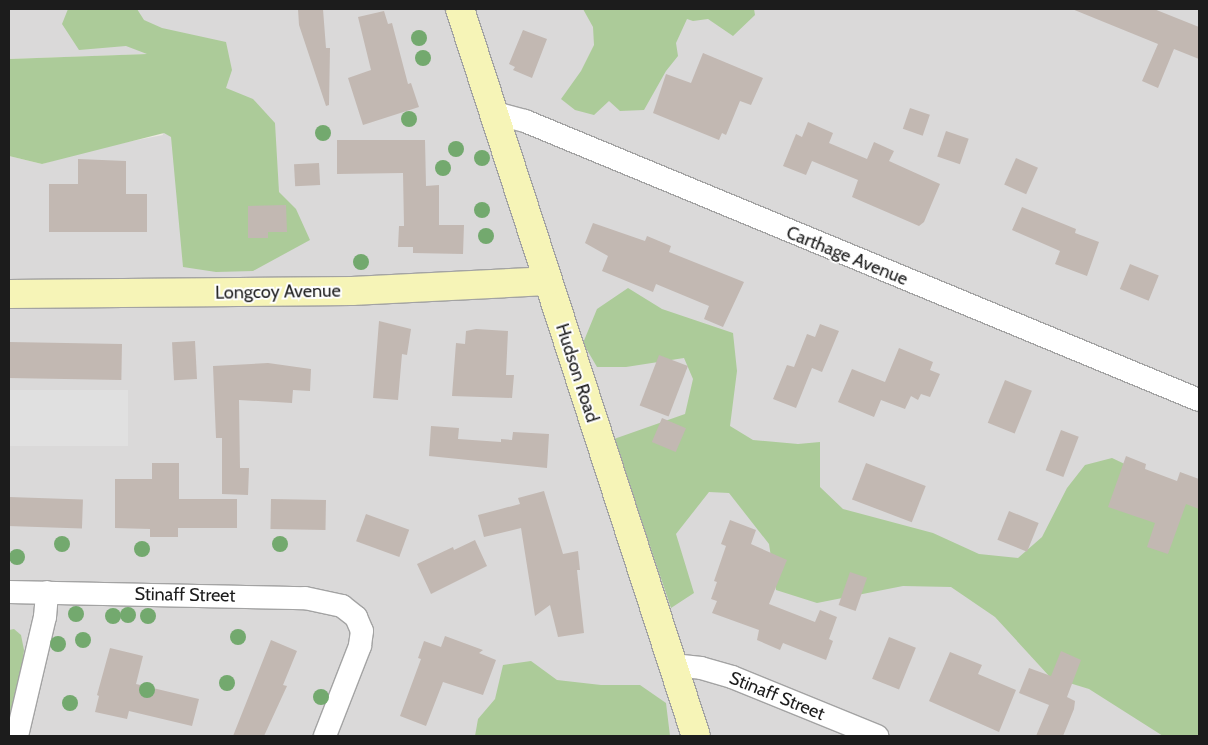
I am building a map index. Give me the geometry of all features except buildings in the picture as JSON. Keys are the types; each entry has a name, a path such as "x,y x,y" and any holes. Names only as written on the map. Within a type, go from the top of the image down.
{"street":[{"name":"Hudson Road","path":"460,9 495,113 547,282 696,736"},
{"name":"Carthage Avenue","path":"495,113 533,124 1199,400"},
{"name":"Longcoy Avenue","path":"9,294 352,291 547,282"},
{"name":"Stinaff Street","path":"9,592 305,598 342,606 356,617 362,631 360,646 325,736"},
{"path":"17,736 45,617 47,592"},
{"name":"Stinaff Street","path":"673,666 701,668 732,677 877,736"}],"shaded area":[{"path":"9,9 1199,9 1199,736 9,736 9,156 42,164 95,148 163,135 149,54 9,59"},
{"path":"9,390 128,390 128,446 9,446"}],"green space":[{"path":"68,9 137,9 144,20 162,28 226,42 232,70 226,88 253,99 275,123 279,192 296,209 310,240 253,271 216,272 183,267 171,137 164,133 42,164 9,156 9,59 147,54 126,46 79,50 62,24"},
{"path":"583,9 754,9 755,15 733,36 708,19 693,21 687,19 676,43 678,56 666,71 644,110 620,111 609,101 594,115 575,110 561,99 581,71 594,45 593,27"},
{"path":"628,288 662,309 733,333 737,371 730,426 753,440 798,444 820,442 820,487 843,509 933,533 979,554 1018,558 1042,537 1067,488 1085,465 1112,458 1167,484 1199,506 1199,736 1163,736 1089,689 1050,677 995,617 951,587 903,586 817,603 776,590 769,544 729,493 709,492 676,534 694,593 671,608 614,439 685,414 693,379 684,358 626,367 597,367 583,343 597,309"},
{"path":"14,629 21,635 24,650 20,692 9,714 9,630"},
{"path":"531,661 557,680 601,685 640,685 666,703 670,736 475,736 478,719 495,699 503,665"}]}
